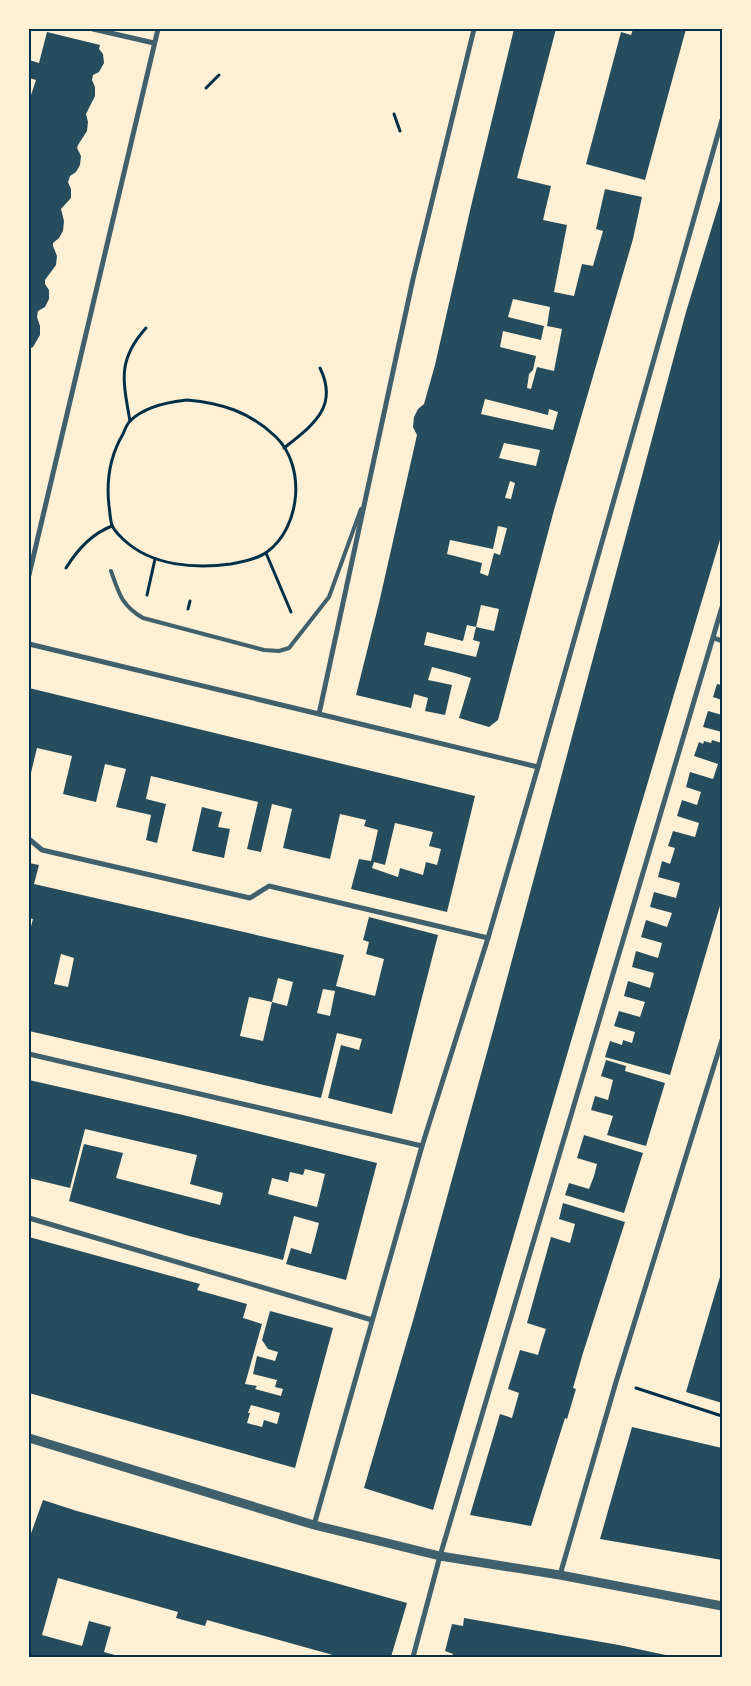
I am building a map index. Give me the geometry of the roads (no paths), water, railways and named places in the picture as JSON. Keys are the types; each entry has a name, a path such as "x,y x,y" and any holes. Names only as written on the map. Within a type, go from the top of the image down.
{"street":[{"path":"93,29 154,43"},
{"path":"29,575 158,29"},
{"path":"319,714 413,279 474,29"},
{"path":"314,1526 422,1146 488,938 538,767 722,120"},
{"path":"413,1657 440,1556 722,607"},
{"path":"714,638 722,641"},
{"path":"29,644 538,767"},
{"path":"29,838 42,850 250,898 268,886 488,938"},
{"path":"560,1575 616,1382 722,1040"},
{"path":"29,1054 422,1146"},
{"path":"29,1218 372,1320"},
{"path":"29,1438 314,1526 440,1556 560,1575 722,1606"}],"lane":[{"path":"112,571 123,602 128,608 143,618 264,650 279,651 289,648 329,597 367,492"}]}
